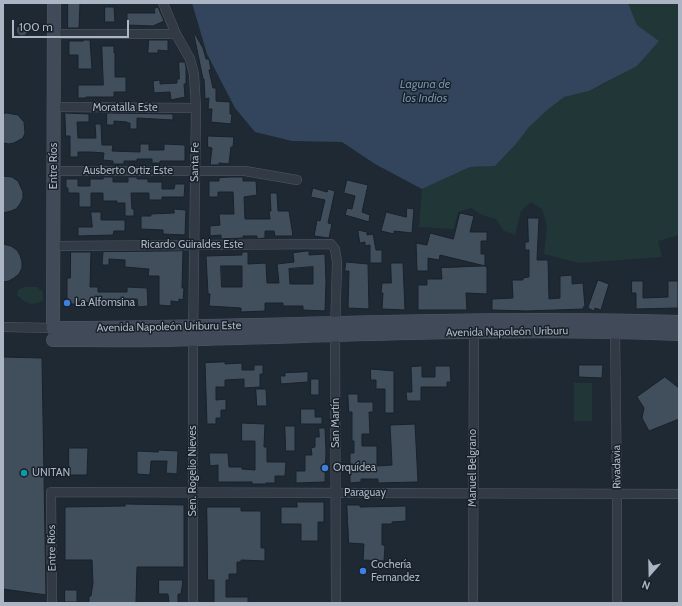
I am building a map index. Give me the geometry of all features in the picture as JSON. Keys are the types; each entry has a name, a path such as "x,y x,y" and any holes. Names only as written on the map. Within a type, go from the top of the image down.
{"main road":[{"name":"Entre Ríos","path":"53,334 54,3"},
{"name":"Avenida Napoleón Uriburu","path":"335,329 504,320 628,320 679,322"},
{"name":"Avenida Napoleón Uriburu","path":"335,329 474,332 615,331 679,334"},
{"name":"Avenida Napoleón Uriburu Este","path":"53,334 193,333 335,329"}],"street":[{"name":"Santa Fe","path":"163,3 176,34 190,59 194,74 196,108 193,333"},
{"path":"54,34 176,34"},
{"name":"Moratalla Este","path":"54,107 196,108"},
{"name":"Ausberto Ortiz Este","path":"54,171 245,171 297,180"},
{"name":"Ricardo Güiraldes Este","path":"54,246 330,244"},
{"name":"San Martín","path":"330,244 335,249 337,262 335,329 336,603"},
{"name":"Avenida Napoleón Uriburu Este","path":"3,327 53,334"},
{"name":"Rivadavia","path":"615,331 617,603"},
{"name":"Manuel Belgrano","path":"473,603 474,332"},
{"name":"Sen. Rogelio Nieves","path":"193,333 193,603"},
{"name":"Paraguay","path":"51,492 336,494 473,492 679,494"},
{"name":"Entre Ríos","path":"51,492 52,603"}],"green space":[{"path":"628,3 679,3 679,235 658,241 662,257 579,263 544,254 547,225 542,209 531,202 521,211 515,235 504,231 496,219 482,215 471,208 458,212 454,229 419,227 422,189 470,167 495,166 516,144 545,106 564,97 589,91 610,81 637,65 659,41 637,25"},
{"path":"24,287 37,287 43,292 43,300 32,304 24,301 17,295 18,290"},
{"path":"574,383 592,383 592,421 574,421"}],"water":[{"name":"Laguna de los Indios","path":"192,3 628,3 637,25 659,41 637,66 589,91 564,97 529,127 516,144 495,166 470,167 422,189 375,164 342,142 292,141 255,132 235,108 207,54"}],"building":[{"path":"68,3 80,3 79,28 68,28"},
{"path":"105,7 114,7 115,22 105,22"},
{"path":"158,7 164,21 153,26 127,25 127,13 155,13 154,9"},
{"path":"20,24 24,24 28,30 24,36 20,36 16,32 16,28"},
{"path":"195,34 203,48 206,59 209,59 211,70 209,70 213,88 216,88 216,101 230,102 230,114 232,114 231,124 211,122 212,109 208,109 209,98 205,99 204,79"},
{"path":"90,40 92,69 78,69 78,55 69,55 69,41"},
{"path":"149,40 168,40 168,51 158,50 158,53 148,53"},
{"path":"102,46 114,46 115,77 126,77 126,92 114,92 114,97 78,98 78,85 103,85"},
{"path":"179,62 185,62 185,97 171,100 170,92 154,93 153,81 160,80 160,84 177,83 177,79 179,79"},
{"path":"7,113 18,115 24,122 25,133 23,138 9,144 3,143 3,114"},
{"path":"65,113 89,114 89,122 77,122 78,138 96,138 95,124 101,124 102,145 113,145 112,151 140,152 140,144 149,144 149,150 164,150 164,144 185,145 185,161 160,161 160,163 152,163 152,159 137,159 137,161 124,161 124,164 113,164 113,161 103,160 104,153 91,152 78,152 78,157 70,157 70,136 66,136"},
{"path":"107,113 173,114 173,120 137,118 137,129 130,129 130,123 127,122 114,121 114,125 107,125"},
{"path":"208,136 234,137 229,164 219,163 219,165 210,165 212,148 208,147"},
{"path":"3,176 12,177 18,181 23,192 23,198 16,209 3,213"},
{"path":"103,177 113,177 113,182 128,182 128,177 148,179 148,182 162,182 162,189 174,189 175,184 185,184 184,197 162,197 162,200 149,200 149,193 131,193 134,216 125,216 125,203 117,203 117,201 103,201 103,193 91,193 91,207 79,207 79,193 68,193 68,188 66,188 66,179 78,179 78,186 90,186 90,179 103,179"},
{"path":"243,177 243,181 256,181 257,195 244,197 245,219 270,219 270,193 277,193 278,211 289,211 293,236 275,236 274,231 265,231 265,238 257,239 257,236 221,239 221,235 210,236 210,226 220,225 219,214 234,214 233,192 218,192 218,197 209,197 209,181 219,181 219,178"},
{"path":"347,180 368,185 362,212 370,215 369,222 345,215 347,208 352,209 355,196 344,193"},
{"path":"313,188 327,192 328,189 335,191 328,223 332,224 329,238 314,236 317,220 320,221 325,200 311,197"},
{"path":"407,208 414,209 412,233 394,231 394,234 381,231 386,212 406,217"},
{"path":"174,209 186,210 185,235 163,234 163,230 141,229 141,216 174,213"},
{"path":"91,212 101,212 101,220 125,220 125,231 114,231 113,235 78,236 78,227 92,227"},
{"path":"460,213 474,216 470,232 487,232 487,241 481,241 481,254 485,254 485,266 440,255 439,260 428,258 428,271 417,271 416,243 427,245 430,233 453,239"},
{"path":"528,218 539,218 537,260 548,260 549,299 560,298 560,276 572,275 572,284 583,283 584,309 527,311 492,310 492,299 513,298 512,280 523,280 523,278 529,277 529,250 525,250 525,242 528,242"},
{"path":"358,230 367,232 367,235 373,234 376,250 382,250 382,263 370,263 370,245 365,246 365,242 360,243"},
{"path":"3,244 11,246 17,250 22,262 22,268 19,274 14,278 3,282"},
{"path":"183,251 183,300 179,299 179,302 171,301 171,306 159,305 159,276 148,276 149,269 125,267 125,260 109,259 109,265 102,265 103,252"},
{"path":"309,251 309,255 325,254 325,311 303,310 303,306 283,306 283,303 265,303 265,311 241,312 241,308 209,306 210,294 208,294 206,256 242,255 242,252 248,252 248,264 266,263 267,283 279,283 277,264 294,262 293,253","holes":["221,266 242,266 242,287 222,287","313,267 313,284 290,284 289,269"]},
{"path":"71,252 91,252 90,287 98,287 98,292 127,292 127,287 147,288 148,306 138,307 137,299 124,299 124,307 108,307 96,305 96,303 77,302 77,304 67,304 67,278 70,278"},
{"path":"346,262 368,264 369,309 348,308 349,271 345,271"},
{"path":"391,263 403,263 405,310 382,309 382,283 391,283"},
{"path":"487,267 487,294 466,293 467,310 418,310 418,285 427,285 427,279 442,279 441,268"},
{"path":"598,280 609,284 601,310 595,308 594,311 588,308"},
{"path":"632,281 643,281 643,298 668,297 668,281 678,281 678,308 636,309 636,293 632,293"},
{"name":"UNITAN","path":"3,357 42,358 46,595 3,589"},
{"path":"225,362 225,364 242,363 242,370 254,370 254,365 263,365 263,374 260,374 260,387 244,388 244,379 225,380 225,387 216,387 216,400 226,399 226,410 221,410 221,418 216,418 216,424 207,424 205,363"},
{"path":"579,365 603,365 602,378 579,377"},
{"path":"422,366 422,377 435,377 435,366 450,366 451,382 447,382 447,387 421,387 421,401 407,401 406,392 412,392 411,367"},
{"path":"371,369 394,371 394,413 385,413 385,389 376,389 376,380 371,380"},
{"path":"308,372 308,382 281,384 280,376 285,376 285,373"},
{"path":"665,377 679,388 679,419 649,431 642,418 644,408 637,397"},
{"path":"311,379 319,379 319,395 311,395"},
{"path":"256,389 266,389 267,406 257,406"},
{"path":"348,394 358,394 358,402 373,402 373,412 369,412 370,434 362,434 362,446 377,446 377,466 392,465 390,425 415,424 418,482 378,483 378,479 361,479 361,482 350,483 350,453 354,453 354,441 352,441 352,412 349,412"},
{"path":"301,409 315,409 315,417 322,417 322,424 301,424"},
{"path":"242,423 265,424 264,447 267,447 267,462 286,462 285,476 275,476 275,483 252,484 252,482 218,482 218,465 210,466 209,453 228,453 229,467 242,467 242,469 255,470 255,441 242,441"},
{"path":"285,426 295,426 295,451 286,451"},
{"path":"319,428 325,428 325,482 296,483 296,471 305,471 305,455 312,455 311,448 315,447 315,437 319,437"},
{"path":"69,448 88,448 87,475 69,475"},
{"path":"158,450 178,451 177,474 166,473 167,461 151,461 150,475 137,474 137,451 158,452"},
{"path":"297,502 324,502 324,522 318,522 318,541 301,541 301,524 281,524 281,507 297,507"},
{"path":"125,504 184,505 184,567 137,567 136,603 89,603 89,596 91,596 93,583 92,560 65,560 65,507 125,506"},
{"path":"347,505 360,505 360,507 406,506 406,521 392,522 392,524 382,524 382,545 385,545 384,561 363,560 364,544 349,543"},
{"path":"207,507 241,507 241,511 261,511 261,548 265,548 265,561 241,560 241,562 237,562 237,574 229,574 229,580 226,580 226,597 248,597 248,603 214,603 214,580 208,580"},
{"path":"159,580 183,580 181,594 178,594 178,603 169,603 168,594 159,594"},
{"path":"65,590 77,590 77,602 65,602"}],"place":[{"name":"La Alfomsina","path":"67,303"},
{"name":"Orquídea","path":"325,468"},
{"name":"UNITAN","path":"24,473"},
{"name":"Cochería Fernandez","path":"363,571"}]}
